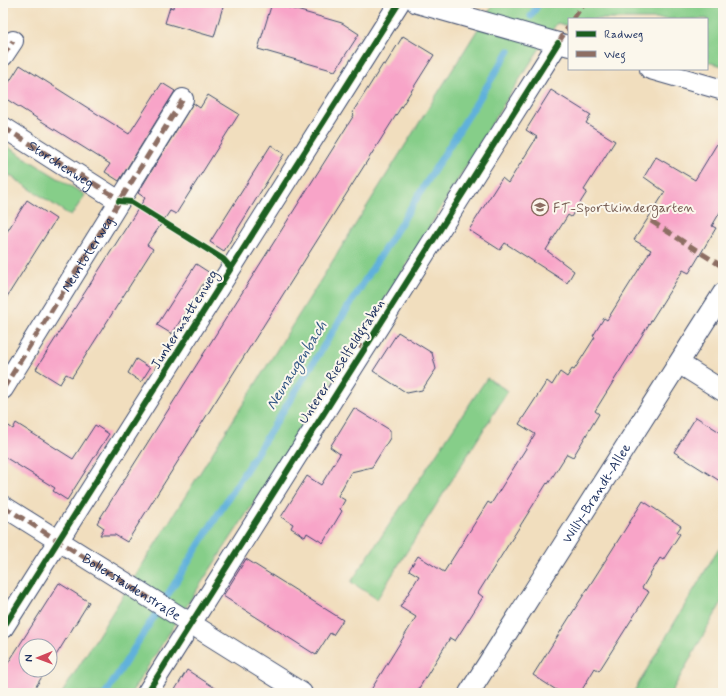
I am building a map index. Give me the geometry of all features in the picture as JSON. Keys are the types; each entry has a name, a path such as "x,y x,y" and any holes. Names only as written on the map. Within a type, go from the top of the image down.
{"street":[{"name":"Junkermattenweg","path":"3,628 399,3"},
{"path":"417,3 563,44"},
{"name":"Unterer Rieselfeldgraben","path":"146,693 563,44"},
{"path":"653,70 723,90"},
{"name":"Neuntöterweg","path":"3,389 183,99"},
{"name":"Storchenweg","path":"3,128 119,201"},
{"name":"Willy-Brandt-Allee","path":"469,693 621,451 680,364 723,293"},
{"path":"680,364 723,391"},
{"name":"Bollerstaudenstraße","path":"3,506 302,693"}],"green space":[{"path":"487,3 723,3 723,66 708,62 708,18 568,18 568,26 557,23 511,92 404,269 351,353 131,693 62,693 493,5"},
{"path":"3,144 85,195 71,216 3,171"},
{"path":"487,378 508,391 377,599 351,582"},
{"path":"718,549 723,552 723,600 671,693 633,693"}],"building":[{"path":"174,3 224,3 214,37 165,23 170,7 173,8"},
{"path":"272,3 342,23 359,34 335,71 258,49"},
{"path":"403,36 434,55 127,542 115,535 100,535 104,528 97,523 354,115 352,113 383,64 385,65"},
{"path":"20,65 129,134 162,83 175,91 119,181 105,172 110,164 3,97 3,92"},
{"path":"551,90 591,115 586,123 615,141 584,190 587,192 571,217 568,215 546,250 574,271 567,283 505,243 500,250 469,230 502,178 508,183 537,137 526,130"},
{"path":"208,95 239,114 176,214 170,211 147,245 153,249 72,377 66,374 60,384 36,369 145,198 138,193 193,103 200,108"},
{"path":"723,134 723,207 712,226 716,228 689,273 683,270 639,340 595,411 599,414 573,457 567,454 548,484 547,483 478,593 483,597 455,641 450,638 416,693 369,693 416,617 400,607 419,576 409,570 418,556 444,572 488,502 491,504 535,434 519,424 547,381 552,385 560,372 567,377 572,369 574,370 595,337 593,336 604,318 607,320 651,250 634,240 665,192 644,177 656,157 695,180"},
{"path":"271,145 284,154 224,251 210,242"},
{"path":"27,200 56,219 3,303 3,238"},
{"path":"196,264 210,273 172,334 157,325"},
{"path":"398,332 432,353 436,369 422,390 407,393 373,371"},
{"path":"136,359 150,368 141,382 128,373"},
{"path":"354,408 390,430 390,438 372,467 351,472 338,496 345,500 340,509 342,511 323,543 307,533 305,537 291,528 293,524 281,517 307,476 321,485 340,454 330,447"},
{"path":"696,417 723,434 723,483 674,452"},
{"path":"3,422 13,429 16,423 73,459 95,425 109,434 67,500 53,491 55,488 3,456"},
{"path":"643,501 681,526 677,532 680,534 663,560 660,558 642,588 649,592 599,671 595,668 580,693 561,693 533,675"},
{"path":"246,559 343,620 333,635 330,633 316,655 223,596"},
{"path":"59,583 89,602 58,652 58,638 24,638"},
{"path":"18,647 18,678 41,678 32,693 3,693 3,671"},
{"path":"187,670 223,693 173,693"}],"waterway":[{"name":"Neunaugenbach","path":"531,16 539,3"},
{"name":"Neunaugenbach","path":"106,693 509,51"}],"marked path":[{"path":"574,18 584,3"},
{"path":"558,43 568,28"},
{"path":"3,56 13,41"},
{"path":"3,389 183,99"},
{"path":"3,127 122,201"},
{"path":"651,221 723,267"},
{"path":"353,342 363,348"},
{"path":"3,506 149,598"}],"cycle path":[{"path":"3,628 399,3"},
{"path":"147,693 558,43"},
{"path":"119,201 131,202 223,259 231,268"}],"place":[{"name":"FT-Sportkindergarten","path":"540,207"}]}
